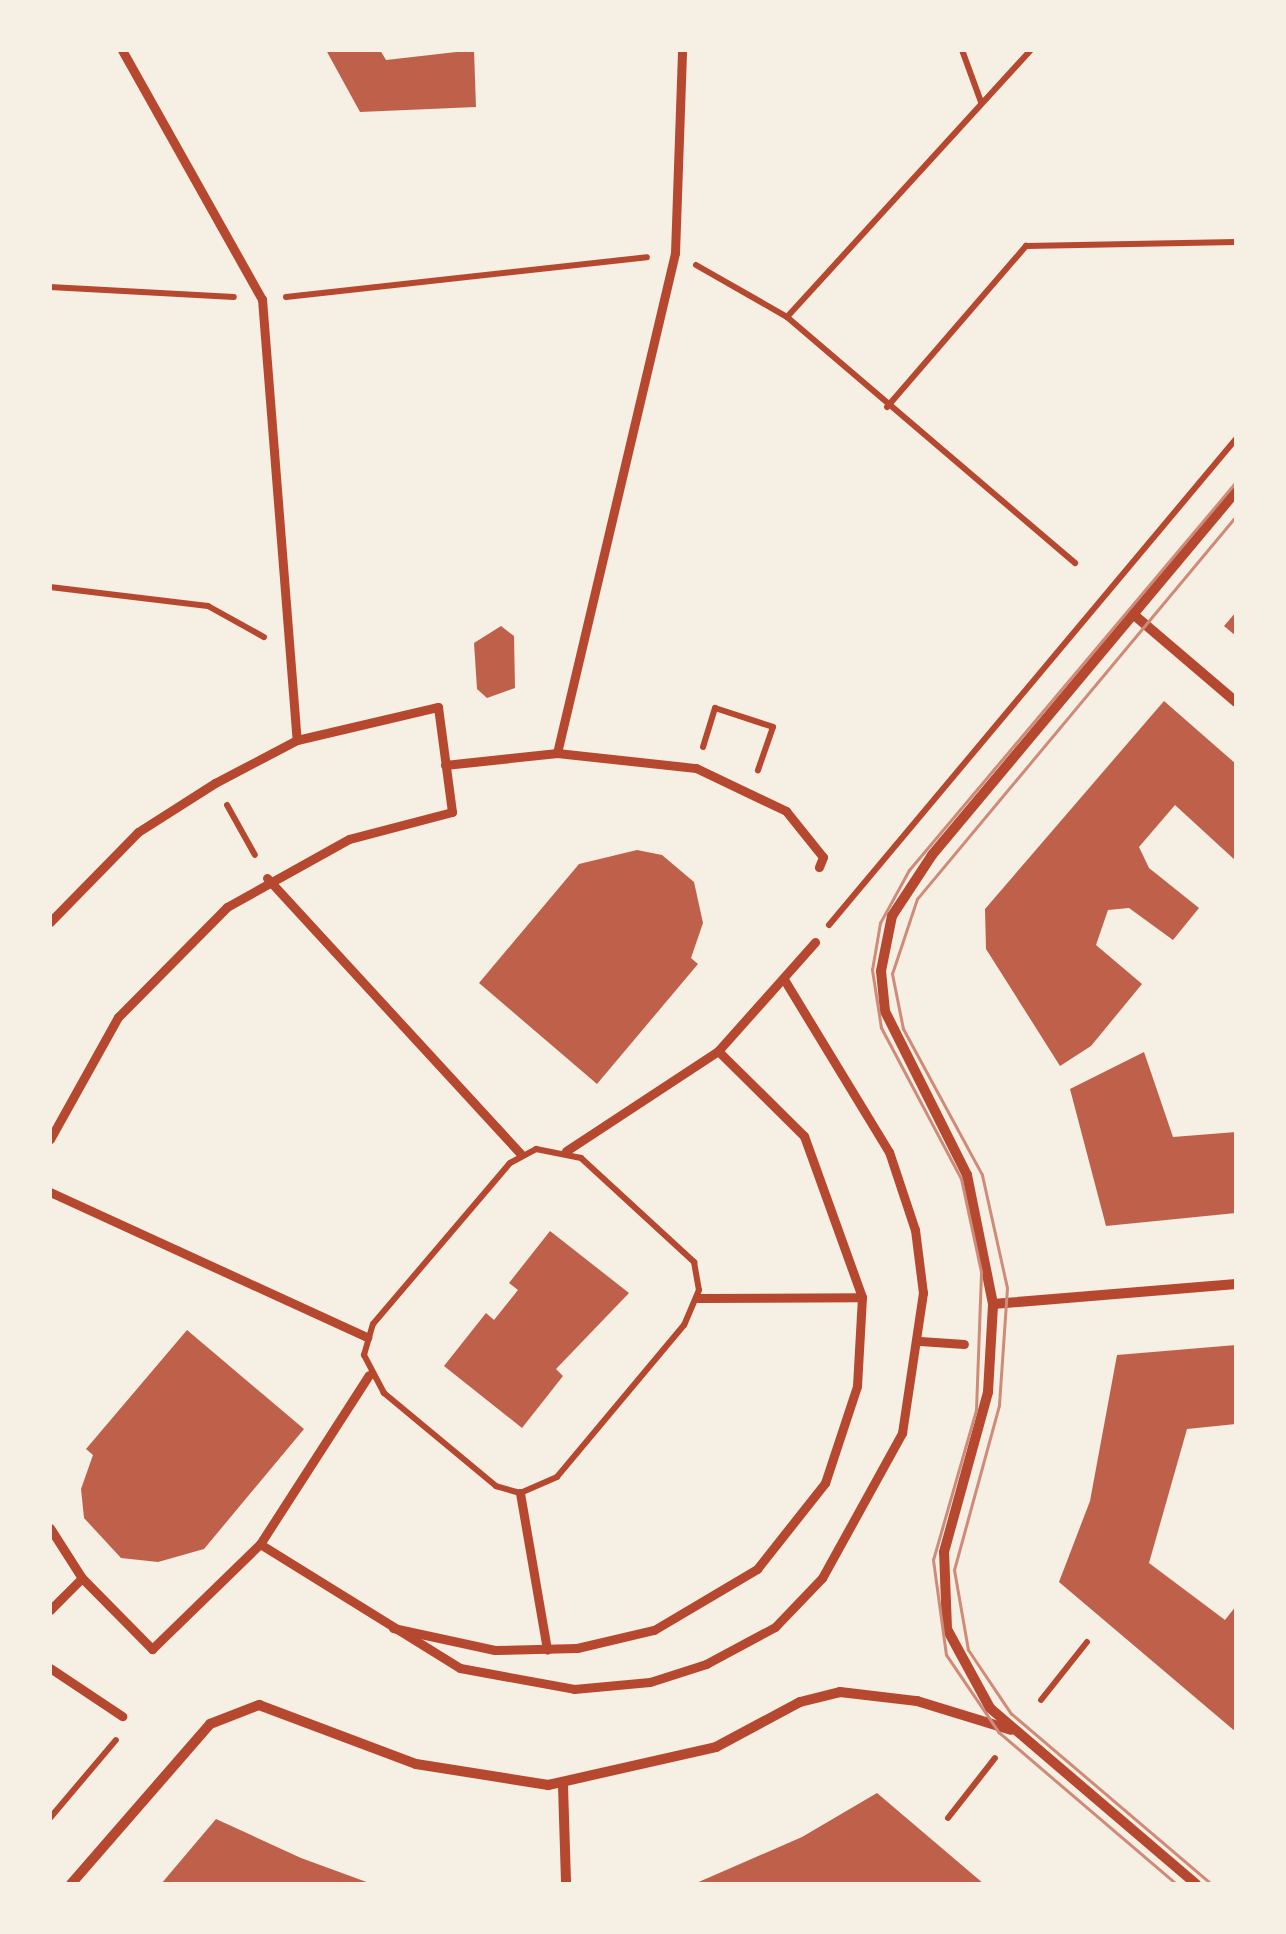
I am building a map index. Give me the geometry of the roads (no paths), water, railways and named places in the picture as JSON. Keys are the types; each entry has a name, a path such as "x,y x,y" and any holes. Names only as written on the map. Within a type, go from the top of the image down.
{"street":[{"path":"122,50 262,299 297,740"},
{"path":"557,753 676,253 682,50"},
{"path":"1196,1884 1016,1732 967,1678 943,1590 944,1552 988,1392 993,1304 968,1175 882,991 892,916 932,855 1236,492"},
{"path":"1134,614 1236,702"},
{"path":"50,922 138,832 215,783 297,740 438,707 452,812 348,839 267,878 152,976 95,1050 50,1138"},
{"path":"445,766 557,753 696,768 751,790 807,834 820,868"},
{"path":"267,878 521,1154"},
{"path":"566,1151 718,1050 815,942"},
{"path":"260,1544 364,1616 460,1668 526,1685 610,1689 706,1664 774,1626 822,1578 902,1433 920,1341 921,1268 904,1189 784,979"},
{"path":"364,1616 440,1643 547,1650 622,1639 702,1608 757,1570 825,1483 857,1386 862,1296 804,1136 718,1050"},
{"path":"50,1192 367,1338"},
{"path":"993,1304 1236,1284"},
{"path":"698,1298 862,1296"},
{"path":"920,1341 964,1344"},
{"path":"50,1528 82,1578 152,1650 260,1544 369,1374"},
{"path":"520,1493 547,1650"},
{"path":"50,1610 82,1578"},
{"path":"50,1668 126,1720"},
{"path":"72,1884 210,1724 259,1705 416,1764 563,1786 716,1746 800,1702 840,1692 916,1701 1016,1732"},
{"path":"563,1786 566,1884"}],"tram line":[{"path":"1176,1884 999,1733 946,1655 933,1560 976,1410 981,1272 961,1179 881,1028 872,970 880,923 909,870 1236,482"},
{"path":"1211,1884 1011,1714 968,1650 954,1570 999,1405 1007,1288 982,1175 903,1029 892,974 917,899 1236,516"}]}
